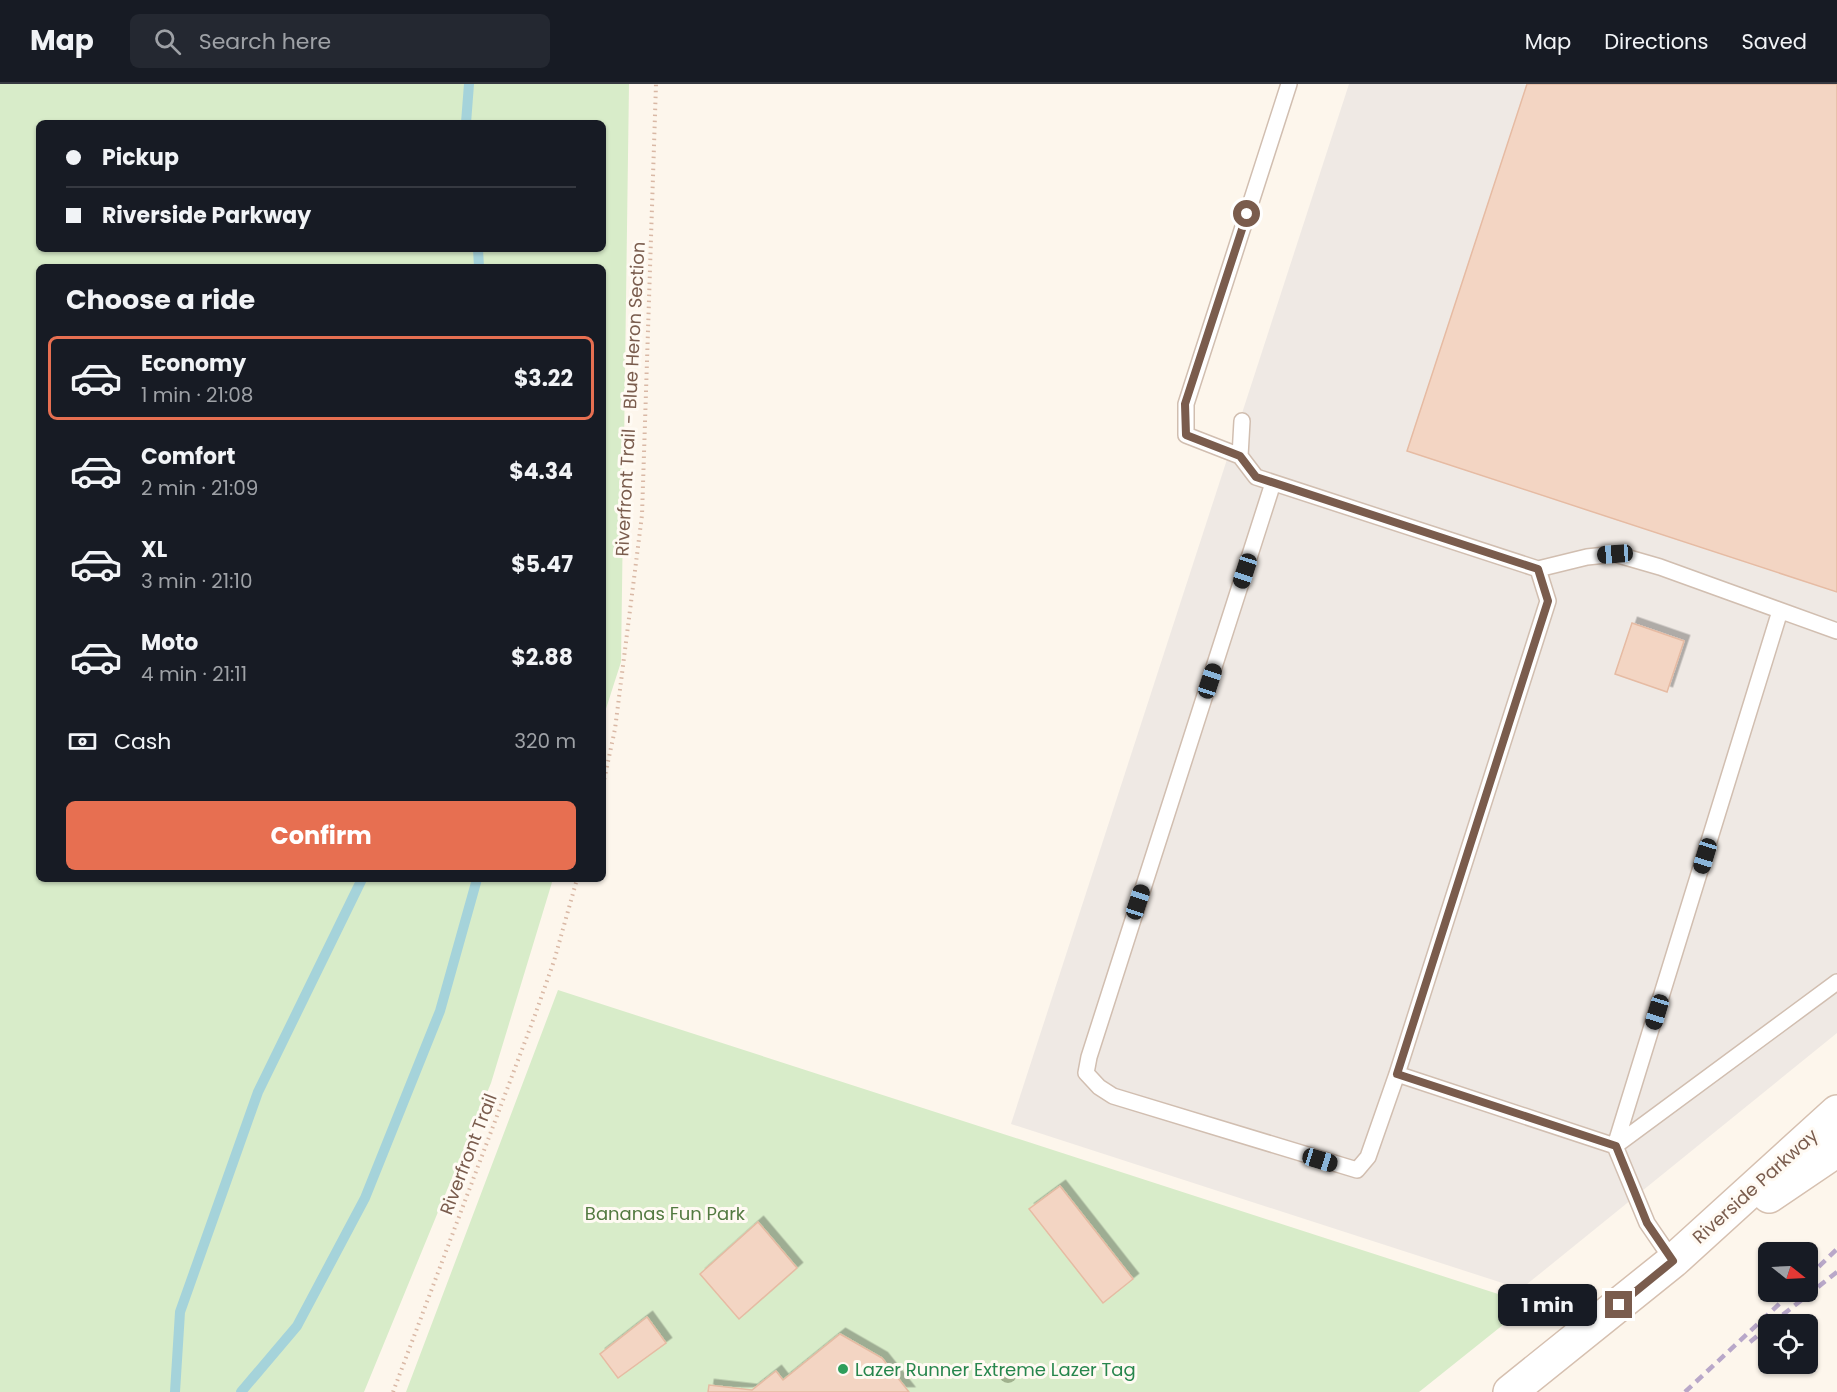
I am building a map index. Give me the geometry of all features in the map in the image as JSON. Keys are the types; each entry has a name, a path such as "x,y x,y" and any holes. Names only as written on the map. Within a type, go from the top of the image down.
{"main road":[{"name":"Riverside Parkway","path":"1510,1392 1673,1261 1837,1112"},
{"name":"Riverside Parkway","path":"1673,1261 1837,1150"}],"lane":[{"path":"1289,84 1185,404 1186,435 1240,456 1256,477 1538,569 1587,557 1615,554 1660,567 1837,632"},
{"path":"1240,456 1242,421"},
{"path":"1274,483 1089,1057 1086,1073 1099,1088 1113,1096 1358,1170 1368,1156 1397,1074 1548,601 1538,569"},
{"path":"1673,1261 1647,1223 1616,1146 1780,611"},
{"path":"1616,1146 1837,982"},
{"path":"1397,1074 1616,1146"}],"path":[{"name":"Riverfront Trail - Blue Heron Section","path":"606,770 615,729 642,515 656,84"},
{"name":"Riverfront Trail","path":"393,1392 536,1015 554,962 576,882"}],"shaded area":[{"path":"1349,84 1837,84 1837,1033 1521,1289 1011,1124"}],"green space":[{"path":"0,84 629,84 621,662 606,709 606,264 36,264 36,882 552,882 491,1083 364,1392 0,1392"},
{"name":"Bananas Fun Park","path":"558,990 1529,1304 1419,1392 406,1392"}],"building":[{"path":"1527,84 1837,84 1837,592 1407,451"},
{"path":"1632,623 1684,641 1667,692 1615,674"},
{"path":"1060,1186 1133,1279 1103,1303 1029,1209"},
{"path":"758,1222 797,1268 739,1319 700,1274"},
{"path":"647,1317 666,1343 618,1378 600,1354"},
{"name":"Lazer Runner Extreme Lazer Tag","path":"840,1334 882,1358 909,1392 708,1392 709,1385 752,1390 776,1371 783,1380"}],"waterway":[{"path":"466,120 469,84"},
{"path":"478,252 479,264"},
{"path":"175,1392 180,1312 258,1092 361,882"},
{"path":"241,1392 297,1326 365,1198 440,1011 476,882"}],"railway":[{"path":"1818,1267 1837,1249"},
{"path":"1784,1314 1837,1272"},
{"path":"1685,1392 1781,1302"},
{"path":"1750,1342 1758,1335"}],"place":[{"name":"Lazer Runner Extreme Lazer Tag","path":"843,1369"}],"route":[{"path":"1247,214 1185,404 1186,435 1240,456 1256,477 1538,569 1548,601 1397,1074 1616,1146 1647,1223 1673,1261 1619,1305"}]}
